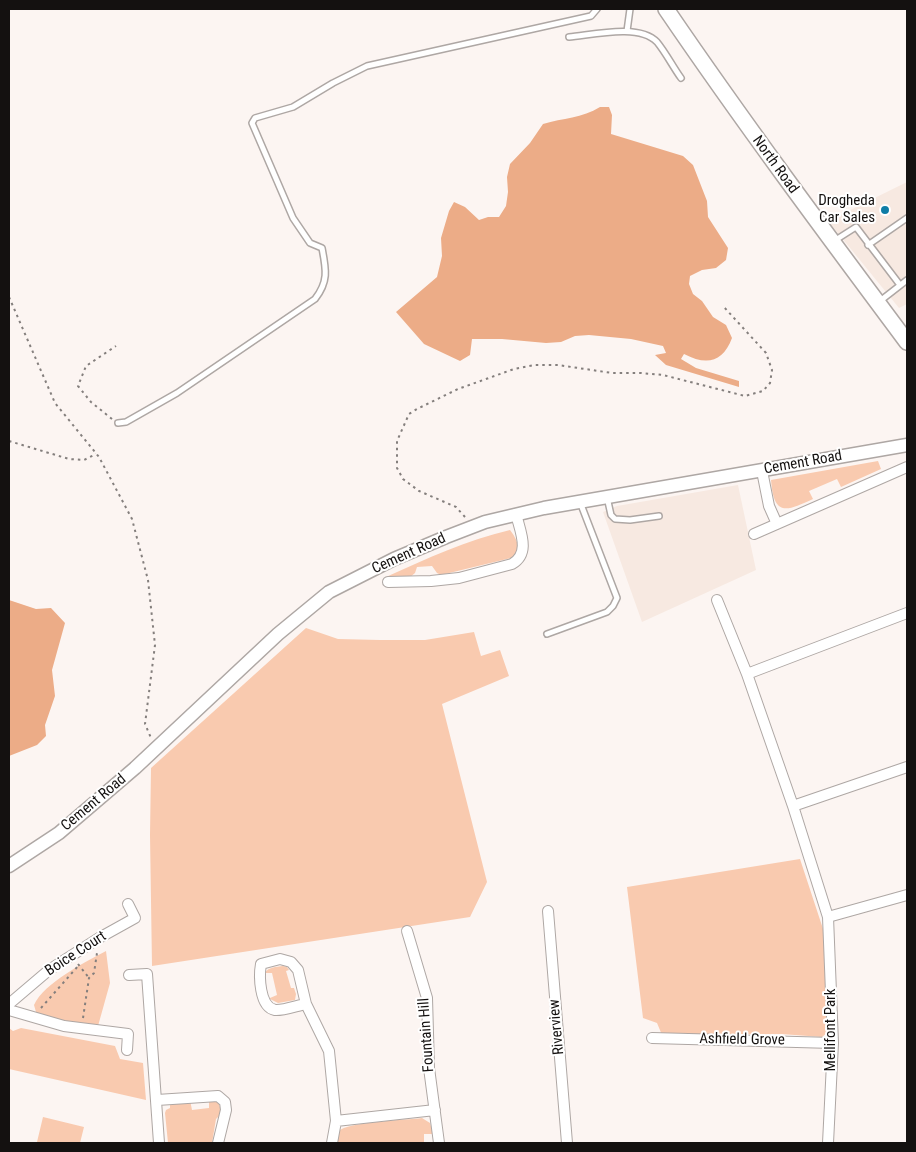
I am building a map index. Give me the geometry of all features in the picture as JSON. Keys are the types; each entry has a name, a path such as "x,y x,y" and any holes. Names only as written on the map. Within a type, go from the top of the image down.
{"main road":[{"name":"North Road","path":"666,9 737,112 907,342"}],"street":[{"name":"Cement Road","path":"9,866 59,833 155,749 278,634 329,592 394,559 472,527 516,514 607,496 907,445"},
{"path":"754,534 907,467"},
{"path":"762,471 769,506 777,524"},
{"path":"388,582 459,578 512,564 518,560 524,548 516,514"},
{"name":"Mellifont Park","path":"717,600 747,674 793,806 828,917 833,1043 828,1143"},
{"path":"747,674 907,613"},
{"path":"793,806 907,767"},
{"path":"828,917 907,895"},
{"name":"Boice Court","path":"9,1004 49,970 72,954 135,918 128,904"},
{"name":"Riverview","path":"548,911 567,1143"},
{"name":"Fountain Hill","path":"407,931 427,998 429,1068 436,1110 438,1143"},
{"path":"306,1004 275,1010 268,1006 264,999 259,977 261,964 280,960 291,962 298,970 306,1004 329,1051 336,1121 332,1143"},
{"path":"129,975 147,974 159,1143"},
{"path":"9,1010 64,1026 128,1034 127,1050"},
{"name":"Ashfield Grove","path":"652,1038 833,1043"},
{"path":"157,1100 218,1096 225,1102 226,1110 218,1143"},
{"path":"336,1121 436,1110"}],"lane":[{"path":"118,423 126,422 177,393 315,299 323,288 326,269 322,248 310,243 292,218 252,123 255,118 292,107 333,82 367,66 591,16 597,9"},
{"path":"627,31 630,9"},
{"path":"569,37 627,31 642,34 656,41 681,78"},
{"path":"868,246 907,218"},
{"path":"832,242 856,227 868,246 900,285"},
{"path":"878,303 907,280"},
{"path":"607,496 611,514 615,519 630,520 659,516"},
{"path":"547,634 607,612 618,598 580,501"}],"path":[{"path":"9,297 55,403 96,454 132,519 148,580 155,645 145,724 155,749"},
{"path":"472,527 456,507 419,491 402,479 398,468 397,441 409,414 417,408 458,389 514,369 535,365 612,373 663,375 745,396 763,391 770,383 772,370 766,353 723,306"},
{"path":"116,346 86,366 78,386 91,402 118,423"},
{"path":"9,441 69,459 84,460 96,454"},
{"path":"82,1028 89,978 94,973 99,938"},
{"path":"72,954 89,978"},
{"path":"33,1018 79,965"}],"shaded area":[{"path":"600,107 609,107 612,115 611,134 683,156 693,165 707,201 708,217 728,248 726,260 716,268 702,270 690,276 689,284 693,294 702,301 713,317 726,325 732,338 724,352 713,360 700,360 684,354 681,359 696,368 739,381 739,387 666,365 655,355 666,353 663,346 631,339 589,335 575,336 561,342 546,343 502,339 472,339 470,355 460,361 424,344 396,312 437,277 442,256 441,238 449,211 454,202 465,207 479,220 488,217 499,217 506,206 508,192 507,177 510,164 530,143 543,124 579,116"},
{"path":"907,182 907,304 899,308 828,221"},
{"path":"878,461 881,469 841,487 837,479 809,491 813,499 795,507 783,508 775,500 771,480"},
{"path":"738,485 756,570 642,622 603,512 617,506"},
{"path":"510,530 518,545 517,552 511,558 441,575 432,566 417,567 415,573 409,578 386,577 462,545"},
{"path":"9,600 36,609 51,608 65,623 52,670 55,696 45,725 46,736 37,745 9,756"},
{"path":"306,628 338,639 380,640 425,640 474,632 481,656 500,650 509,676 442,704 487,882 470,917 152,966 151,768"},
{"path":"800,859 825,935 828,1032 822,1037 781,1034 662,1035 657,1023 643,1018 627,887"},
{"path":"106,951 110,983 98,1026 46,1018 36,1012 34,1005 39,997 56,981"},
{"path":"283,966 289,970 286,971 291,988 294,988 296,994 295,1000 278,1003 270,999 277,995 272,973 265,973 270,968"},
{"path":"9,1028 13,1031 21,1028 115,1046 120,1059 143,1063 146,1100 9,1069"},
{"path":"190,1100 192,1110 209,1108 209,1101 218,1101 221,1114 216,1119 212,1143 168,1143 166,1110 170,1108 170,1105"},
{"path":"43,1117 84,1127 80,1143 37,1142"},
{"path":"422,1118 430,1123 433,1134 424,1134 424,1143 337,1143 339,1131 353,1125"}],"place":[{"name":"Drogheda Car Sales","path":"885,210"}]}
